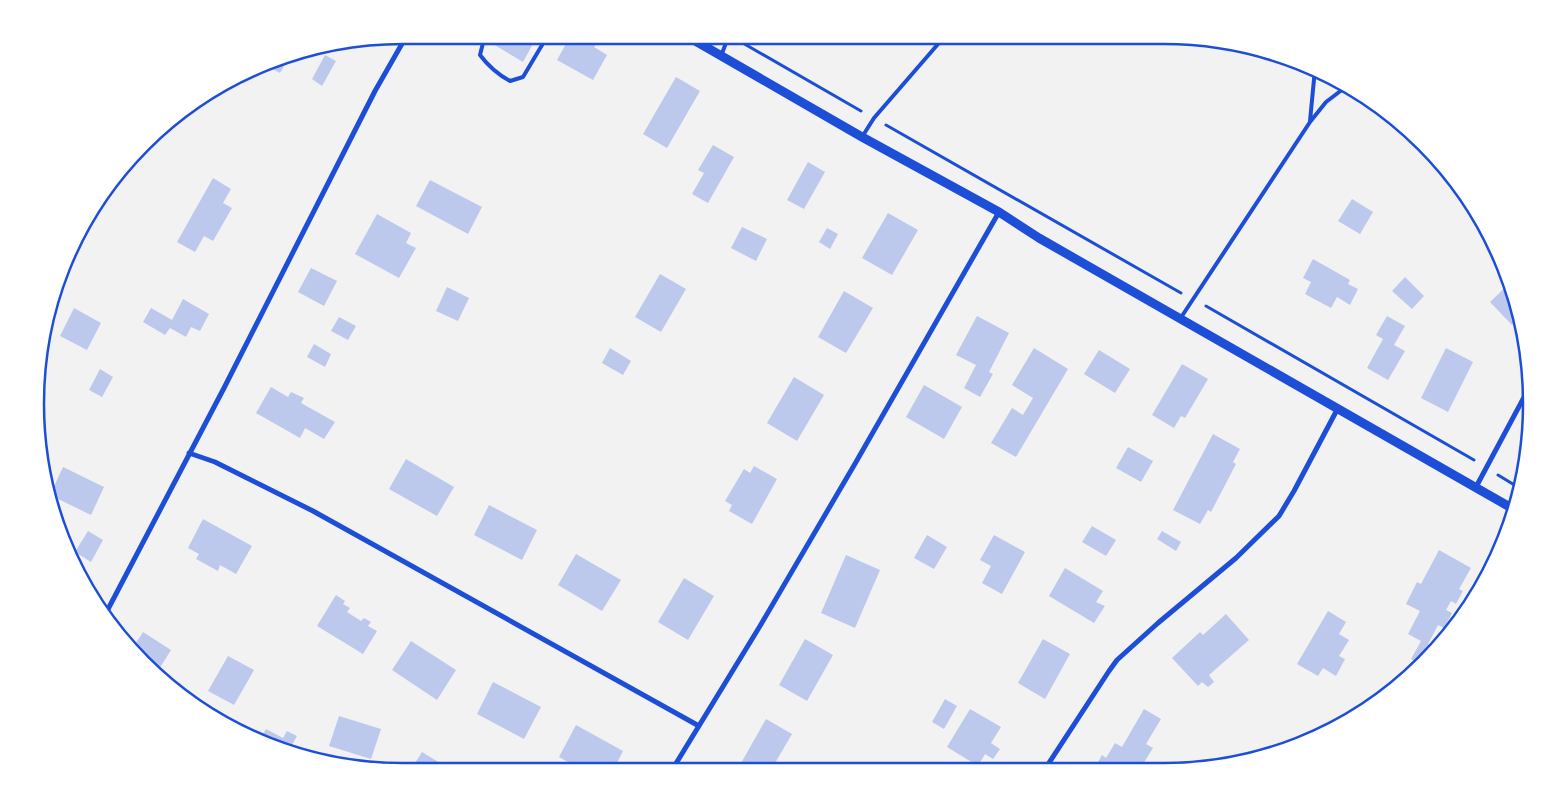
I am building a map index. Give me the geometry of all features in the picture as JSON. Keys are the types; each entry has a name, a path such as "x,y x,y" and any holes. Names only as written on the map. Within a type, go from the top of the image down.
{"street":[{"path":"108,609 371,100 402,44"},
{"path":"700,44 862,137 998,212 1039,238 1508,506"},
{"path":"676,763 760,626 856,462 998,212"},
{"path":"1476,487 1523,399"},
{"path":"1049,763 1117,660 1236,558 1279,516 1294,492 1338,408"},
{"path":"189,453 215,462 312,511 699,726"}],"lane":[{"path":"483,44 480,55 488,67 510,81 523,77 543,44"},
{"path":"721,56 726,44"},
{"path":"862,137 874,118 938,44"},
{"path":"1310,122 1315,77"},
{"path":"1180,319 1310,122 1326,102 1341,91"}],"path":[{"path":"745,44 1470,458"},
{"path":"1499,476 1514,485"}],"building":[{"path":"493,44 533,44 523,62"},
{"path":"566,44 596,44 594,47 607,55 593,80 557,60"},
{"path":"325,55 336,61 322,86 312,79"},
{"path":"285,64 280,73 272,69"},
{"path":"676,77 700,91 667,148 643,134"},
{"path":"713,145 734,157 708,203 692,194 704,173 698,170"},
{"path":"808,162 825,172 804,209 787,200"},
{"path":"213,178 231,189 223,203 232,208 213,241 204,236 195,252 177,242"},
{"path":"430,180 482,207 468,234 416,206"},
{"path":"1352,199 1373,212 1360,234 1338,221"},
{"path":"888,213 918,230 892,275 862,258"},
{"path":"377,214 411,233 406,243 416,248 399,278 355,254"},
{"path":"742,227 767,239 756,261 731,248"},
{"path":"827,228 838,234 830,249 819,242"},
{"path":"1313,259 1350,280 1348,284 1358,289 1350,305 1337,297 1331,308 1305,294 1311,282 1303,278"},
{"path":"311,268 337,281 324,306 298,292"},
{"path":"660,274 686,289 661,332 635,317"},
{"path":"1405,277 1424,296 1412,309 1392,291"},
{"path":"447,287 469,298 458,321 436,311"},
{"path":"1504,289 1514,323 1512,325 1490,302"},
{"path":"844,291 873,308 846,353 818,337"},
{"path":"183,299 209,314 200,331 191,327 186,337 170,328 165,335 143,322 151,308 172,320"},
{"path":"74,308 101,323 87,350 60,336"},
{"path":"977,316 1009,333 989,372 993,374 980,397 964,388 976,365 956,355"},
{"path":"1387,316 1405,326 1394,345 1405,351 1388,380 1367,368 1383,339 1376,335"},
{"path":"339,317 356,326 348,340 331,331"},
{"path":"314,344 331,354 325,367 307,357"},
{"path":"610,348 631,361 623,375 602,363"},
{"path":"1034,348 1068,369 1016,457 991,443 1012,408 1023,415 1033,398 1012,385"},
{"path":"1446,348 1473,362 1448,412 1421,398"},
{"path":"1099,350 1130,369 1115,393 1084,374"},
{"path":"1182,364 1208,379 1185,418 1181,416 1174,428 1152,415"},
{"path":"100,369 113,377 102,397 89,390"},
{"path":"794,377 824,395 797,441 767,423"},
{"path":"924,385 962,407 944,439 906,417"},
{"path":"271,387 288,397 291,392 304,398 301,403 335,422 324,439 305,428 300,438 256,413"},
{"path":"1213,434 1240,449 1233,462 1236,464 1211,512 1208,510 1200,524 1173,510"},
{"path":"1128,447 1153,461 1141,482 1116,468"},
{"path":"406,459 454,487 437,516 389,489"},
{"path":"754,466 777,479 752,524 729,511 732,505 725,501 744,469 750,473"},
{"path":"63,467 104,487 91,515 56,498 54,487"},
{"path":"489,505 537,530 522,560 474,535"},
{"path":"203,519 252,546 236,574 220,565 218,571 196,559 199,554 188,548"},
{"path":"1092,526 1116,540 1106,556 1082,542"},
{"path":"88,531 103,540 91,562 76,551"},
{"path":"1162,531 1181,542 1176,551 1157,539"},
{"path":"927,535 947,547 934,569 914,558"},
{"path":"994,535 1025,552 1002,594 982,583 991,566 980,560"},
{"path":"1439,550 1471,568 1459,589 1463,591 1456,604 1451,601 1446,610 1452,613 1444,628 1438,625 1428,644 1430,645 1415,661 1411,659 1421,641 1408,634 1420,611 1406,604 1417,582 1421,584"},
{"path":"576,554 621,580 602,611 558,585"},
{"path":"846,555 880,570 855,628 821,613"},
{"path":"1065,568 1103,591 1096,602 1105,606 1094,623 1049,596"},
{"path":"684,578 714,596 688,640 658,622"},
{"path":"336,595 345,601 343,604 350,608 347,612 361,621 364,618 371,622 368,626 377,631 363,654 317,626"},
{"path":"1328,611 1346,622 1339,634 1349,640 1339,656 1345,659 1336,676 1323,668 1318,676 1297,664"},
{"path":"1226,614 1249,640 1209,675 1214,682 1208,687 1202,682 1198,686 1172,658 1200,632 1203,635"},
{"path":"143,632 171,650 160,668 135,644"},
{"path":"805,639 833,655 807,701 779,685"},
{"path":"1043,639 1070,654 1045,699 1018,683"},
{"path":"411,641 456,670 437,700 392,670"},
{"path":"228,656 254,670 234,705 208,691"},
{"path":"493,682 541,707 524,739 477,714"},
{"path":"945,699 957,706 944,729 932,722"},
{"path":"970,709 1001,727 991,743 1000,749 993,759 985,754 980,763 973,763 947,747"},
{"path":"1144,709 1161,719 1146,744 1153,748 1144,763 1098,763 1102,755 1106,758 1115,743 1122,747"},
{"path":"339,716 381,729 371,759 329,746"},
{"path":"766,719 792,734 775,763 741,763"},
{"path":"576,725 623,751 617,763 570,763 559,757"},
{"path":"266,729 283,738 287,731 297,736 292,745 263,735"},
{"path":"422,752 440,763 415,763"}]}
